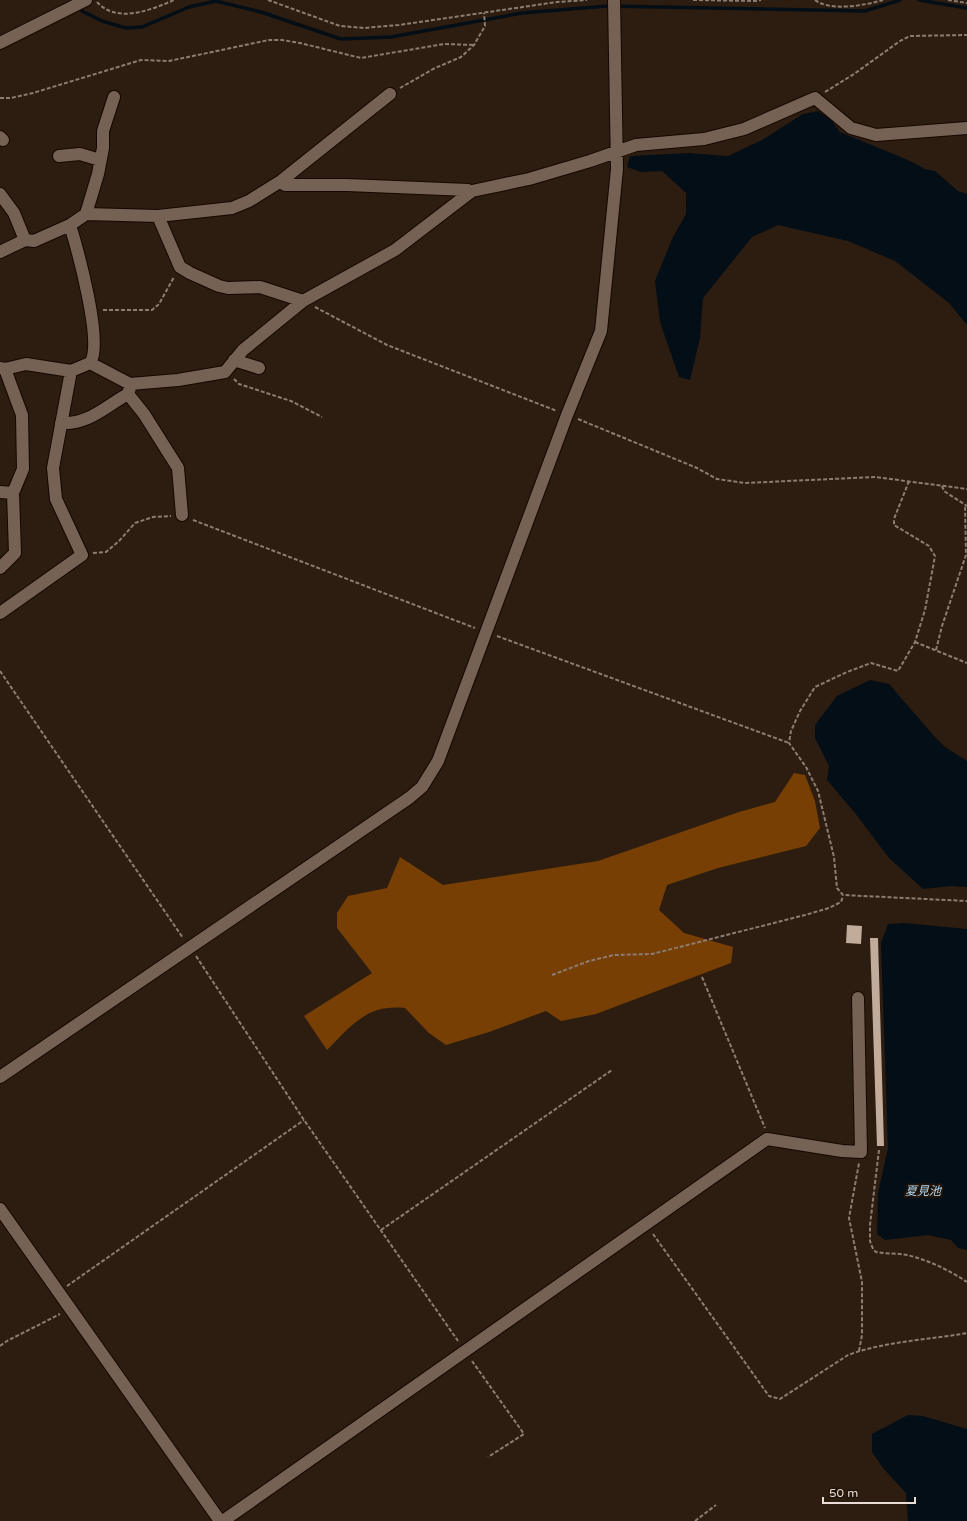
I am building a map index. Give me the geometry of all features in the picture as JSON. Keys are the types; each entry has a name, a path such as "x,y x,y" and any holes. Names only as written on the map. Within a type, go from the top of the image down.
{"street":[{"path":"0,1077 189,946 409,798 422,787 438,761 567,415 601,331 617,169 614,0"},
{"path":"0,43 80,3"},
{"path":"0,252 25,240 34,241 70,225 86,214 158,216 232,208 250,201 281,181 390,94"},
{"path":"86,214 98,174 103,130 114,97"},
{"path":"61,423 67,424 91,418 129,389 225,372 248,345 303,302 395,250 470,192 529,179 616,153 636,145 704,139 744,129 815,98 851,128 876,135 967,128"},
{"path":"59,156 80,154 100,160"},
{"path":"281,181 285,185 414,187 468,190 470,192"},
{"path":"0,194 14,213 25,240"},
{"path":"158,216 180,267 208,282 219,286 228,288 260,287 303,302"},
{"path":"0,568 15,553 13,493 22,469 22,415 3,368 26,364 71,371 90,363 94,350 85,277 70,225"},
{"path":"234,360 259,368"},
{"path":"90,363 129,389 178,468 182,515"},
{"path":"0,613 82,555 56,499 53,468 71,371"},
{"path":"0,492 13,493"},
{"path":"0,1209 222,1521 767,1138 842,1151 861,1152 858,998"}],"path":[{"path":"94,0 101,7 116,13 126,14 154,8 174,0"},
{"path":"268,0 307,15 351,28 398,25 557,2 587,0"},
{"path":"693,0 755,2 761,0"},
{"path":"815,0 842,6 866,5 883,0"},
{"path":"948,0 967,3"},
{"path":"390,94 433,70 461,57 474,45 486,26 484,13"},
{"path":"815,98 854,74 900,41 910,36 967,35"},
{"path":"0,98 11,98 33,93 141,60 169,61 269,40 282,40 300,43 361,58 444,44 474,45"},
{"path":"90,309 152,310 159,304 180,267"},
{"path":"303,302 351,325 387,345 567,415 697,468 717,479 745,484 875,477 967,489"},
{"path":"225,372 240,384 290,400 322,417"},
{"path":"789,743 791,731 800,711 815,688 847,672 871,664 898,671 915,642 925,610 935,556 930,546 894,525 894,519 909,481"},
{"path":"936,650 942,626 966,556 966,505 944,491 942,486"},
{"path":"82,555 106,552 119,541 134,523 153,517 182,515 486,632 789,743 806,767 818,791 834,857 837,888 843,895 967,901"},
{"path":"915,642 967,663"},
{"path":"0,671 189,946 304,1120 524,1434 488,1457"},
{"path":"552,975 589,961 614,954 652,954 805,915 829,908 841,902 843,895"},
{"path":"702,977 767,1132 767,1138"},
{"path":"381,1230 612,1070"},
{"path":"58,1292 304,1120"},
{"path":"879,1150 870,1225 870,1241 873,1249 876,1252 912,1257 950,1271 967,1282"},
{"path":"859,1351 862,1335 862,1282 849,1218 861,1152"},
{"path":"646,1224 769,1396 780,1399 848,1355 859,1351 904,1342 967,1333"},
{"path":"0,1346 69,1308"},
{"path":"695,1521 716,1505"}],"shaded area":[{"path":"794,773 805,775 815,801 820,828 806,846 718,868 667,885 659,910 684,933 733,947 731,963 596,1014 561,1021 546,1011 489,1032 446,1045 429,1033 405,1008 392,1008 380,1009 361,1018 344,1032 327,1050 304,1016 372,973 337,928 337,913 348,896 387,888 400,857 443,885 598,861 739,812 775,802"}],"water":[{"path":"818,111 831,120 840,132 908,160 925,169 935,171 958,191 967,194 967,325 949,303 895,261 848,241 778,225 752,237 703,298 700,338 690,380 679,377 660,322 655,281 672,239 686,214 686,193 662,171 641,172 627,167 630,156 689,153 728,156 762,140 803,114"},
{"path":"870,680 889,684 945,747 967,761 967,887 952,886 923,889 889,858 855,813 827,780 829,766 815,738 815,725 837,696"},
{"name":"夏見池","path":"904,923 967,929 967,1250 958,1248 951,1240 928,1235 885,1240 877,1234 878,1193 888,1148 881,943 888,924"},
{"path":"908,1415 923,1416 967,1429 967,1521 908,1521 906,1493 883,1468 872,1452 872,1434"}],"building":[{"path":"847,925 862,926 861,944 846,943"},
{"path":"870,938 878,938 884,1146 877,1146"}],"waterway":[{"path":"78,6 82,11 102,21 126,28 142,27 189,7 216,1 261,12 341,39 391,37 522,13 607,6 865,11 900,0"},
{"path":"919,0 967,8"}]}
